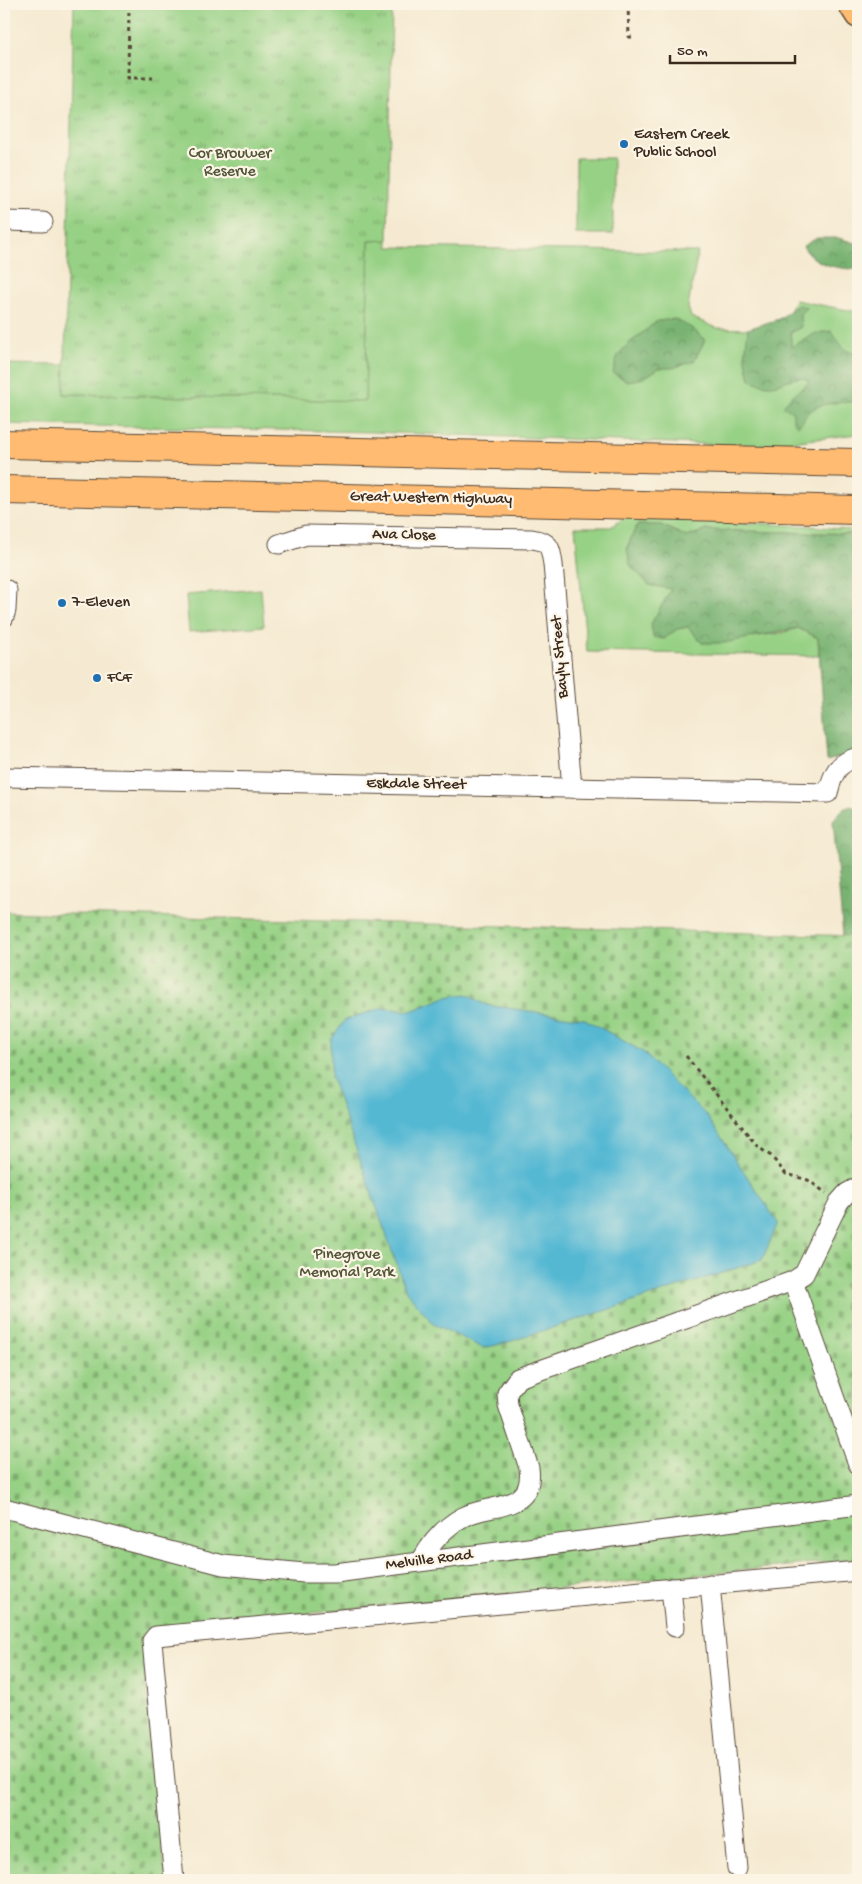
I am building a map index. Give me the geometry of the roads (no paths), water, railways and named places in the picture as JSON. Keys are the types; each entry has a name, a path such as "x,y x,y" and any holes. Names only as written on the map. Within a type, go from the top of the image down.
{"highway":[{"path":"4,444 858,463"},
{"name":"Great Western Highway","path":"4,490 858,510"}],"main road":[{"path":"851,4 858,15"}],"street":[{"path":"4,221 43,222"},
{"name":"Ava Close","path":"279,544 306,535 532,539"},
{"name":"Bayly Street","path":"532,539 544,541 550,548 572,788"},
{"path":"4,617 6,590"},
{"name":"Eskdale Street","path":"4,776 828,793 835,770 840,764 858,757"},
{"path":"420,1561 432,1542 465,1516 510,1504 525,1494 530,1478 529,1468 508,1405 508,1393 518,1378 793,1281 804,1274 839,1202 847,1193 858,1187"},
{"path":"793,1281 858,1464"},
{"name":"Melville Road","path":"4,1508 223,1565 304,1573 335,1573 858,1505"},
{"path":"174,1880 152,1641 156,1636 858,1571"},
{"path":"710,1584 737,1868"},
{"path":"671,1588 675,1627"}],"water":[{"path":"467,994 486,1005 585,1019 643,1052 707,1116 778,1223 762,1260 505,1343 483,1348 434,1324 406,1291 331,1077 331,1040 345,1020 381,1008 411,1011 446,997"}],"place":[{"name":"Eastern Creek Public School","path":"624,144"},
{"name":"7-Eleven","path":"62,603"},
{"name":"FCF","path":"97,678"}],"park label":[{"name":"Cor Brouwer Reserve","path":"230,163"},
{"name":"Pinegrove Memorial Park","path":"347,1264"}]}
